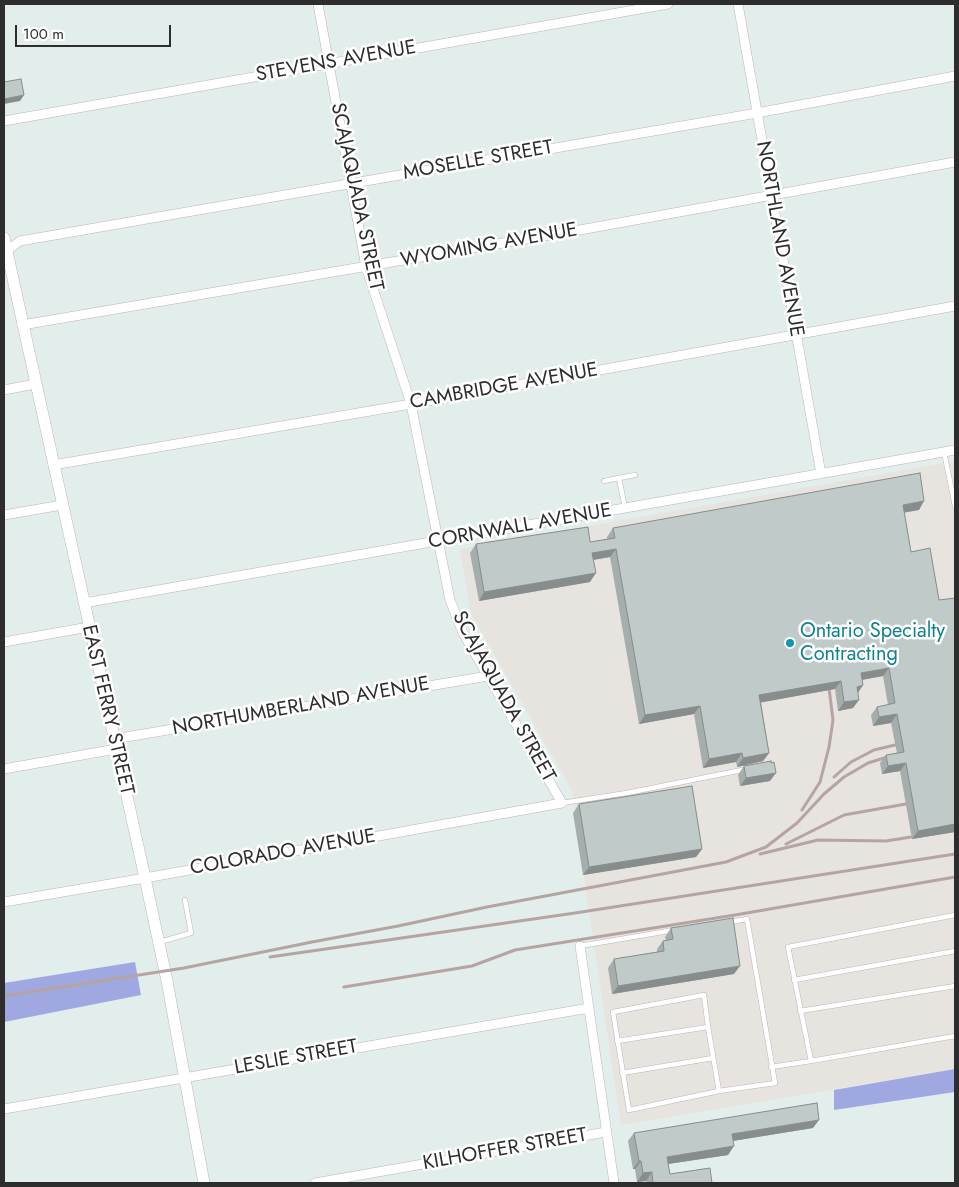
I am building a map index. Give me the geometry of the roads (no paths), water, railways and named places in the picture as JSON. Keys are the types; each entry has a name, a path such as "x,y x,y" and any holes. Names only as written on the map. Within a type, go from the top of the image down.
{"street":[{"name":"SCAJAQUADA STREET","path":"318,4 366,267 411,404 450,600 458,623 562,803"},
{"name":"STEVENS AVENUE","path":"4,121 668,4"},
{"name":"NORTHLAND AVENUE","path":"738,4 821,474"},
{"name":"MOSELLE STREET","path":"5,252 20,241 757,113 955,76"},
{"name":"WYOMING AVENUE","path":"22,326 772,196 955,162"},
{"name":"EAST FERRY STREET","path":"4,238 5,252 145,878 204,1183"},
{"name":"CAMBRIDGE AVENUE","path":"53,465 411,404 955,306"},
{"path":"4,390 35,384"},
{"name":"CORNWALL AVENUE","path":"84,604 955,450"},
{"path":"4,515 62,505"},
{"path":"4,642 89,627"},
{"name":"NORTHUMBERLAND AVENUE","path":"4,769 115,744 488,676"},
{"name":"COLORADO AVENUE","path":"4,902 562,803"},
{"path":"580,946 614,1183"},
{"name":"LESLIE STREET","path":"4,1109 589,1008"},
{"name":"KILHOFFER STREET","path":"315,1183 606,1132"}],"lane":[{"path":"944,452 955,506"},
{"path":"604,481 635,476"},
{"path":"619,478 625,508"},
{"path":"949,480 955,479"},
{"path":"562,803 627,793 756,767"},
{"path":"158,942 191,933 185,900"},
{"path":"811,1060 788,947 955,915"},
{"path":"719,1091 704,996 613,1012 629,1110 719,1091 775,1083 747,919 720,923"},
{"path":"580,946 682,928"},
{"path":"794,980 955,951"},
{"path":"800,1011 955,986"},
{"path":"617,1041 708,1027"},
{"path":"771,1066 955,1036"},
{"path":"622,1073 713,1058"}],"railway":[{"path":"802,810 820,782 829,747 833,720 829,688"},
{"path":"834,777 851,762 874,750 895,745"},
{"path":"4,996 184,968 487,907 726,862 766,847 797,823 824,794 844,777 868,763 897,754"},
{"path":"786,844 844,815 906,804"},
{"path":"760,854 818,840 886,841 911,837"},
{"path":"270,957 575,913 955,854"},
{"path":"344,987 472,966 515,950 955,877"}],"place":[{"name":"Ontario Specialty Contracting","path":"790,643"}]}
